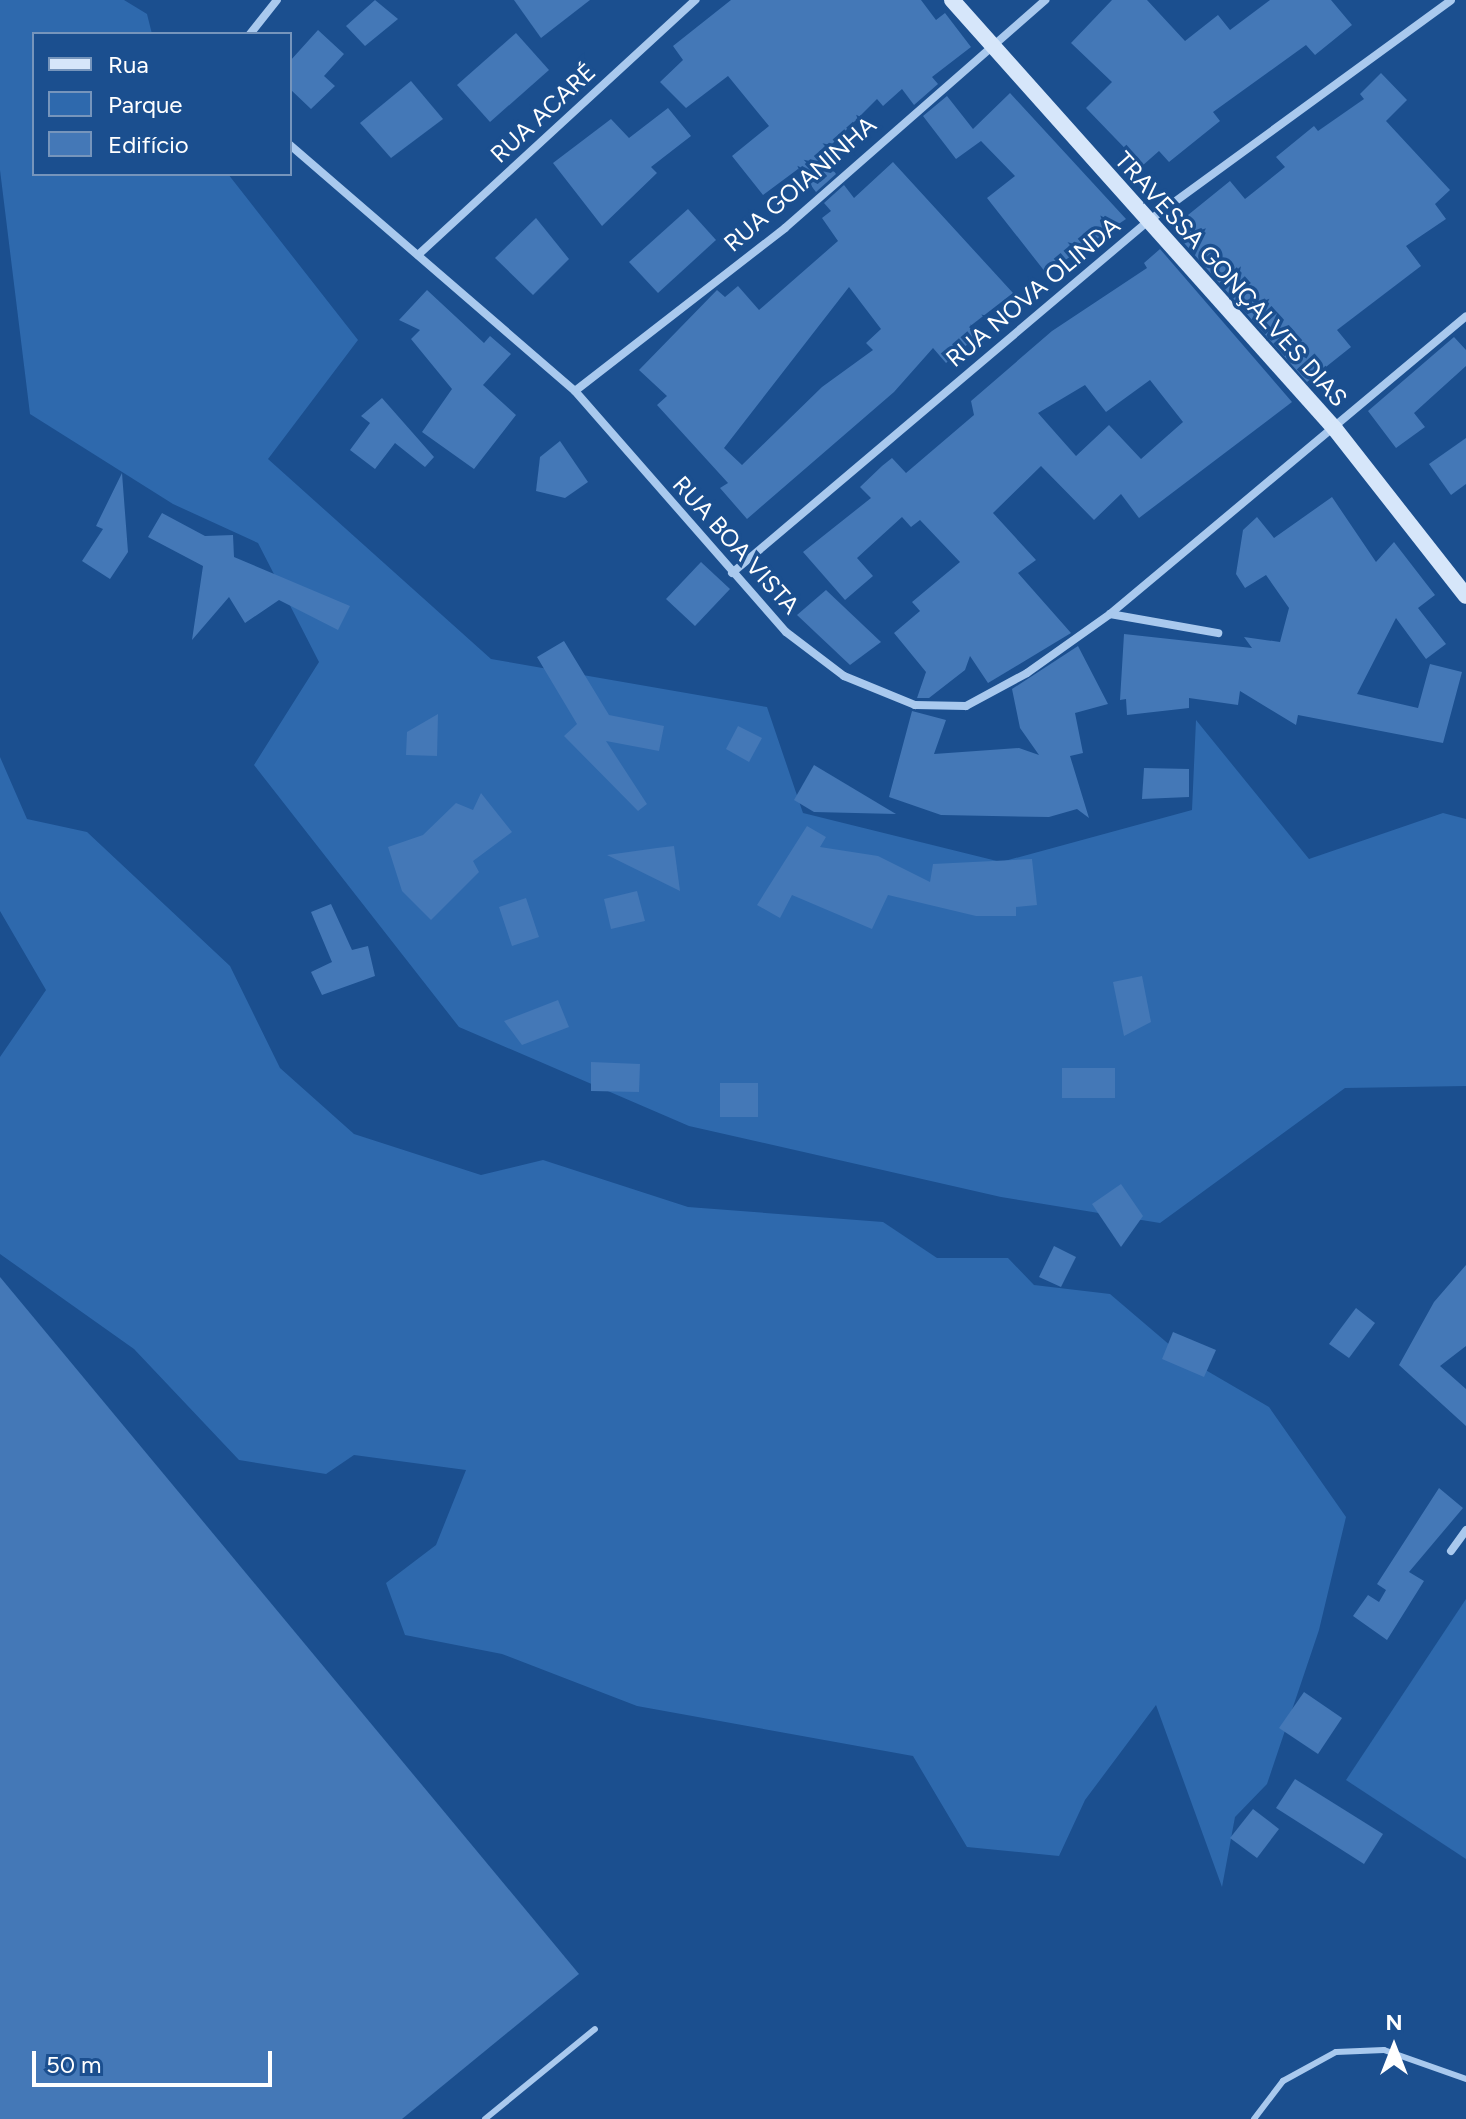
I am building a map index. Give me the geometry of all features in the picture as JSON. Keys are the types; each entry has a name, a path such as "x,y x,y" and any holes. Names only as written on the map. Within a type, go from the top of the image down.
{"street":[{"path":"252,32 277,0"},
{"name":"RUA ACARÉ","path":"418,255 695,0"},
{"name":"TRAVESSA GONÇALVES DIAS","path":"952,0 989,46 1335,429 1466,596"},
{"name":"RUA GOIANINHA","path":"575,391 785,228 1045,0"},
{"name":"RUA NOVA OLINDA","path":"732,573 1147,222 1451,0"},
{"name":"RUA BOA VISTA","path":"292,147 575,391 786,632 844,676 941,709 988,698 1110,614 1335,429 1466,316"},
{"path":"1110,614 1218,633"},
{"path":"1451,1551 1466,1530"}],"lane":[{"path":"485,2119 595,2029"},
{"path":"1254,2119 1283,2081 1336,2052 1384,2050 1466,2079"}],"green space":[{"path":"0,0 124,0 147,14 152,32 32,32 32,176 230,176 358,340 268,459 491,659 767,707 803,813 1001,862 1192,810 1196,720 1309,859 1443,813 1466,819 1466,1086 1345,1088 1160,1223 1001,1197 689,1126 459,1027 254,765 319,662 258,543 173,504 30,414 0,170"},
{"path":"0,757 27,819 87,832 230,966 280,1068 354,1134 481,1175 543,1160 688,1207 883,1222 937,1258 1008,1258 1034,1285 1110,1294 1185,1358 1269,1407 1346,1517 1319,1630 1267,1784 1235,1817 1222,1887 1156,1705 1085,1800 1059,1856 967,1847 913,1756 637,1706 502,1654 405,1635 386,1583 436,1545 466,1470 354,1455 326,1474 239,1460 134,1349 0,1254 0,1057 46,990 0,911"},
{"path":"1466,1599 1466,1859 1346,1780"}],"building":[{"path":"375,0 398,19 365,46 346,26"},
{"path":"514,0 590,0 541,38"},
{"path":"731,0 921,0 936,20 945,13 971,47 932,77 938,84 914,105 902,89 883,106 877,99 822,154 836,174 816,192 798,169 763,195 732,156 769,126 728,76 686,108 660,82 683,60 673,46"},
{"path":"1112,0 1147,0 1185,41 1218,15 1230,30 1270,0 1331,0 1352,25 1315,55 1306,45 1213,112 1220,121 1169,162 1159,151 1142,166 1086,108 1112,82 1071,43"},
{"path":"318,30 344,54 324,76 335,86 311,109 292,91 292,59"},
{"path":"516,33 549,70 490,122 457,85"},
{"path":"1381,73 1407,100 1386,121 1450,190 1435,204 1446,219 1406,246 1421,266 1337,330 1351,347 1307,382 1177,235 1193,222 1188,215 1230,181 1245,199 1285,167 1276,157 1314,126 1318,131 1364,99 1360,94"},
{"path":"411,81 443,119 391,158 360,123"},
{"path":"1010,93 1126,219 1046,273 987,198 1015,176 981,141 956,159 923,116 947,96 973,129"},
{"path":"668,108 691,136 651,167 657,173 602,226 553,163 611,119 629,138"},
{"path":"893,162 1013,293 969,327 977,336 946,363 933,348 894,392 747,519 720,488 728,483 657,405 667,396 639,370 717,290 725,297 738,286 759,310 838,241 822,218 831,211 824,203 844,185 854,198","holes":["849,287 881,329 866,343 873,350 822,387 742,465 724,448"]},
{"path":"688,209 716,240 658,293 629,262"},
{"path":"536,218 569,259 533,295 495,258"},
{"path":"1160,249 1292,402 1139,518 1121,494 1094,520 1041,466 993,513 1036,560 1018,573 1071,633 988,683 970,656 965,670 929,698 917,698 926,672 894,633 920,611 912,602 960,562 920,520 911,527 902,517 857,558 873,576 845,600 803,552 871,498 860,487 882,466 892,458 906,473 974,415 971,401 1052,331 1147,268 1144,263","holes":["1150,380 1183,422 1141,459 1109,425 1076,456 1038,413 1085,385 1106,412"]},
{"path":"427,290 484,343 490,336 511,354 483,385 516,415 474,469 422,432 452,389 411,339 420,330 399,320"},
{"path":"1454,337 1466,350 1466,366 1414,413 1425,427 1396,448 1368,411"},
{"path":"382,398 434,457 425,467 395,443 375,469 350,450 370,423 361,416"},
{"path":"1466,438 1466,484 1451,495 1429,464"},
{"path":"560,441 588,482 565,498 536,491 540,457"},
{"path":"122,473 128,552 110,579 82,561 103,529 96,526"},
{"path":"1332,497 1376,562 1394,542 1435,595 1418,608 1446,644 1426,659 1396,618 1357,694 1418,708 1430,664 1462,672 1443,743 1298,715 1296,725 1240,691 1238,705 1189,698 1189,708 1127,715 1126,699 1120,700 1124,634 1252,648 1244,637 1280,642 1289,608 1266,575 1245,588 1236,574 1243,530 1257,517 1274,538"},
{"path":"162,513 205,536 233,535 234,557 350,606 338,630 279,600 245,623 229,597 192,640 203,566 148,537"},
{"path":"701,562 730,589 695,626 666,599"},
{"path":"826,590 881,642 850,665 797,615"},
{"path":"564,641 609,715 664,726 659,751 606,741 647,804 638,811 564,736 577,724 537,657"},
{"path":"1078,646 1108,704 1075,713 1083,753 1070,756 1089,818 1077,809 1049,817 941,815 889,797 912,711 946,720 934,754 1019,748 1039,755 1020,728 1012,689"},
{"path":"438,714 437,756 406,755 407,732"},
{"path":"738,726 762,738 749,762 726,749"},
{"path":"814,765 896,814 814,812 794,800"},
{"path":"1144,768 1189,769 1189,797 1142,799"},
{"path":"481,793 512,832 473,861 479,872 431,920 402,891 388,847 423,835 456,803 473,810"},
{"path":"807,826 826,837 820,847 878,856 930,882 933,864 1032,859 1037,905 1016,907 1016,916 976,916 888,895 872,929 792,895 780,918 757,905"},
{"path":"674,846 680,891 607,855 657,848"},
{"path":"637,891 645,921 611,929 604,899"},
{"path":"526,898 539,937 512,946 499,907"},
{"path":"331,904 352,950 368,946 375,976 322,995 311,972 332,962 311,912"},
{"path":"1142,976 1151,1022 1124,1036 1113,982"},
{"path":"558,1000 569,1027 522,1045 504,1021"},
{"path":"591,1062 640,1064 639,1092 591,1091"},
{"path":"1062,1068 1115,1068 1115,1098 1062,1098"},
{"path":"720,1083 758,1083 758,1117 720,1117"},
{"path":"1121,1184 1143,1216 1121,1247 1092,1204"},
{"path":"1054,1246 1076,1257 1061,1287 1039,1277"},
{"path":"1466,1265 1466,1346 1440,1366 1466,1389 1466,1426 1399,1365 1434,1302"},
{"path":"0,1277 579,1974 402,2119 0,2119"},
{"path":"1356,1308 1375,1323 1349,1358 1329,1344"},
{"path":"1173,1332 1216,1350 1204,1377 1162,1359"},
{"path":"1439,1488 1463,1508 1409,1572 1424,1581 1387,1640 1353,1616 1368,1595 1379,1602 1386,1590 1377,1584"},
{"path":"1304,1692 1342,1718 1318,1754 1279,1728"},
{"path":"1295,1779 1383,1834 1364,1864 1276,1808"},
{"path":"1253,1809 1279,1829 1257,1858 1230,1838"}]}
